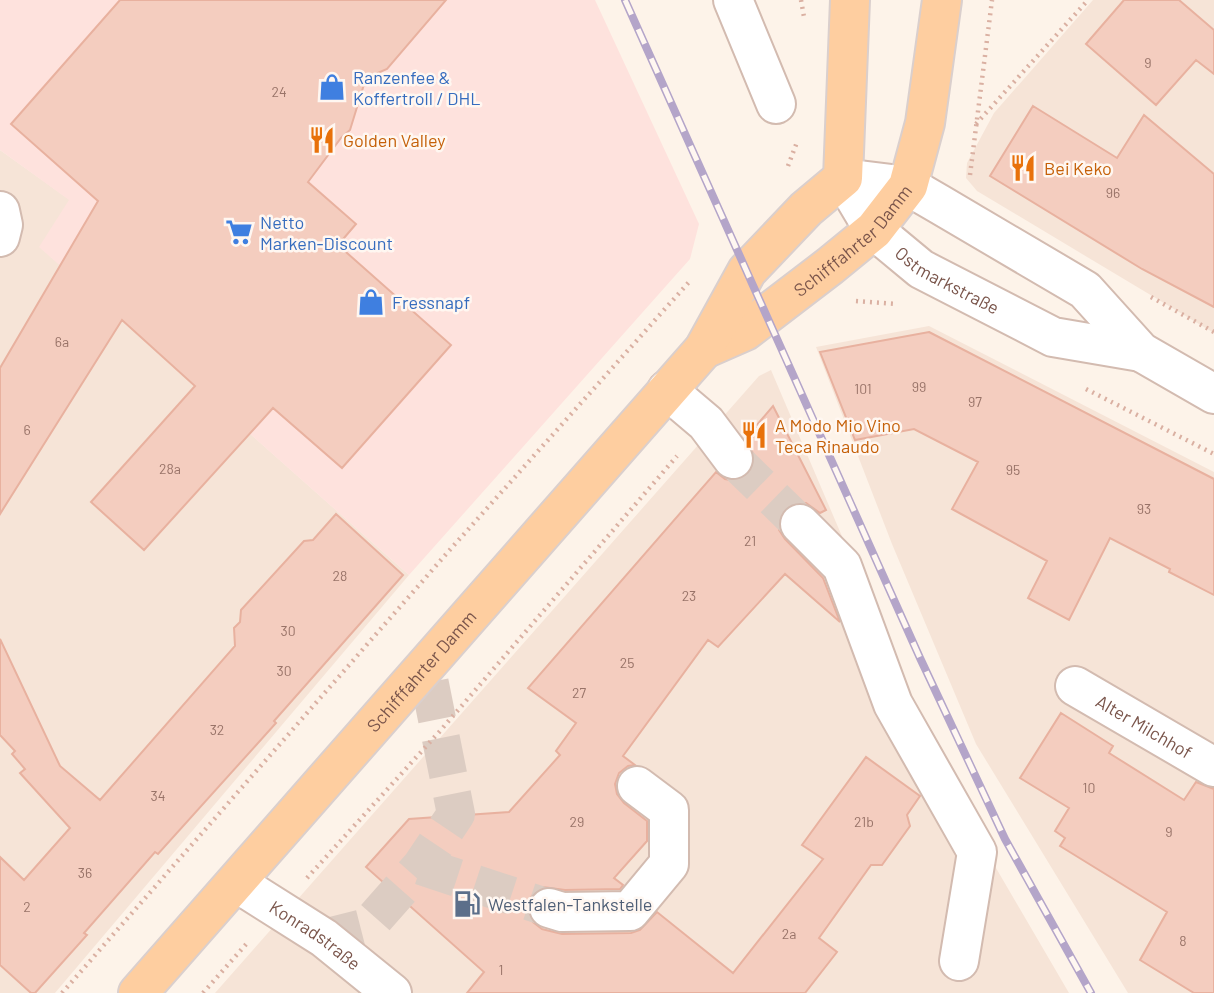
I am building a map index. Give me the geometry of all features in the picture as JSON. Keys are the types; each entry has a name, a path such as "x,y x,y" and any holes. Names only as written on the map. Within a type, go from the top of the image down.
{"main road":[{"path":"843,178 850,0"},
{"name":"Schifffahrter Damm","path":"705,349 745,331 874,230 908,187 925,123 943,0"},
{"name":"Schifffahrter Damm","path":"138,993 705,349 747,271 806,209 843,178"}],"street":[{"path":"733,0 776,104"},
{"name":"Ostmarkstraße","path":"843,178 908,187 1084,290 1141,352 1214,394"},
{"name":"Ostmarkstraße","path":"843,178 874,230 921,269 1054,337 1141,352"},
{"path":"0,211 3,225 0,236"},
{"path":"667,390 706,423 733,459"},
{"path":"800,524 842,566 893,704 977,852 959,961"},
{"name":"Alter Milchhof","path":"1075,686 1214,766"},
{"path":"549,908 562,912 630,911 670,864 669,810 638,786"},
{"name":"Konradstraße","path":"237,883 324,938 392,993"}],"path":[{"path":"969,183 992,0"},
{"path":"976,125 1088,0"},
{"path":"781,175 789,165"},
{"path":"62,993 457,541 698,273"},
{"path":"846,306 855,301"},
{"path":"203,993 440,731 706,423"}],"shaded area":[{"path":"0,0 595,0 699,224 690,259 409,575 39,247 69,200 0,150"},
{"path":"1093,0 1214,0 1214,333 977,191 966,178 967,163 994,113"},
{"path":"0,150 70,200 40,247 409,575 55,993 0,993"},
{"path":"929,326 1214,472 1214,993 1128,993 976,744 892,544 816,347"},
{"path":"771,370 917,712 975,832 1069,993 215,993 759,376"}],"building":[{"path":"120,0 446,0 387,69 366,78 350,130 308,182 356,224 338,245 451,345 342,468 273,408 144,550 91,502 195,386 122,320 0,514 0,368 98,201 11,124"},
{"path":"1124,0 1179,0 1214,30 1214,74 1196,60 1156,105 1086,44"},
{"path":"1033,106 1117,158 1144,115 1214,174 1214,307 1142,269 990,176"},
{"path":"929,332 1214,479 1214,595 1110,538 1069,620 1028,598 1047,561 952,509 978,462 914,429 855,440 820,352"},
{"path":"773,406 826,510 820,513 806,503 794,503 785,508 779,518 779,530 823,578 840,622 785,574 718,647 708,640 623,756 635,765 628,766 619,773 615,784 617,794 647,821 647,841 614,878 623,885 620,889 565,890 543,887 528,901 528,914 542,929 562,934 631,933 640,930 657,912 733,973 823,859 802,845 866,757 920,796 907,815 910,826 882,865 871,865 819,938 837,952 805,993 467,993 484,972 366,867 409,819 509,812 560,755 556,751 576,723 528,688 716,472 725,479 735,481 747,476 755,457 745,439"},
{"path":"336,514 403,575 274,721 276,723 158,854 155,852 35,993 31,993 0,965 0,857 24,880 70,828 20,773 25,769 12,754 15,751 0,735 0,639 60,766 100,800 235,646 234,628 240,622 241,610 304,541 313,540"},
{"path":"1061,713 1113,746 1109,753 1184,800 1196,782 1214,789 1214,993 1194,993 1140,960 1167,912 1060,846 1065,838 1055,831 1069,808 1020,778"}],"tunnel":[{"path":"733,459 800,524"},
{"path":"324,938 367,927 421,866 456,814 426,664"},
{"path":"421,866 549,908"}],"railway":[{"path":"625,0 920,658 1005,839 1091,993"}],"place":[{"name":"Ranzenfee & Koffertroll / DHL","path":"332,87"},
{"name":"Golden Valley","path":"322,140"},
{"name":"Bei Keko","path":"1023,168"},
{"name":"Netto Marken-Discount","path":"239,232"},
{"name":"Fressnapf","path":"371,302"},
{"name":"A Modo Mio Vino Teca Rinaudo","path":"754,435"},
{"name":"Westfalen-Tankstelle","path":"467,904"}]}
